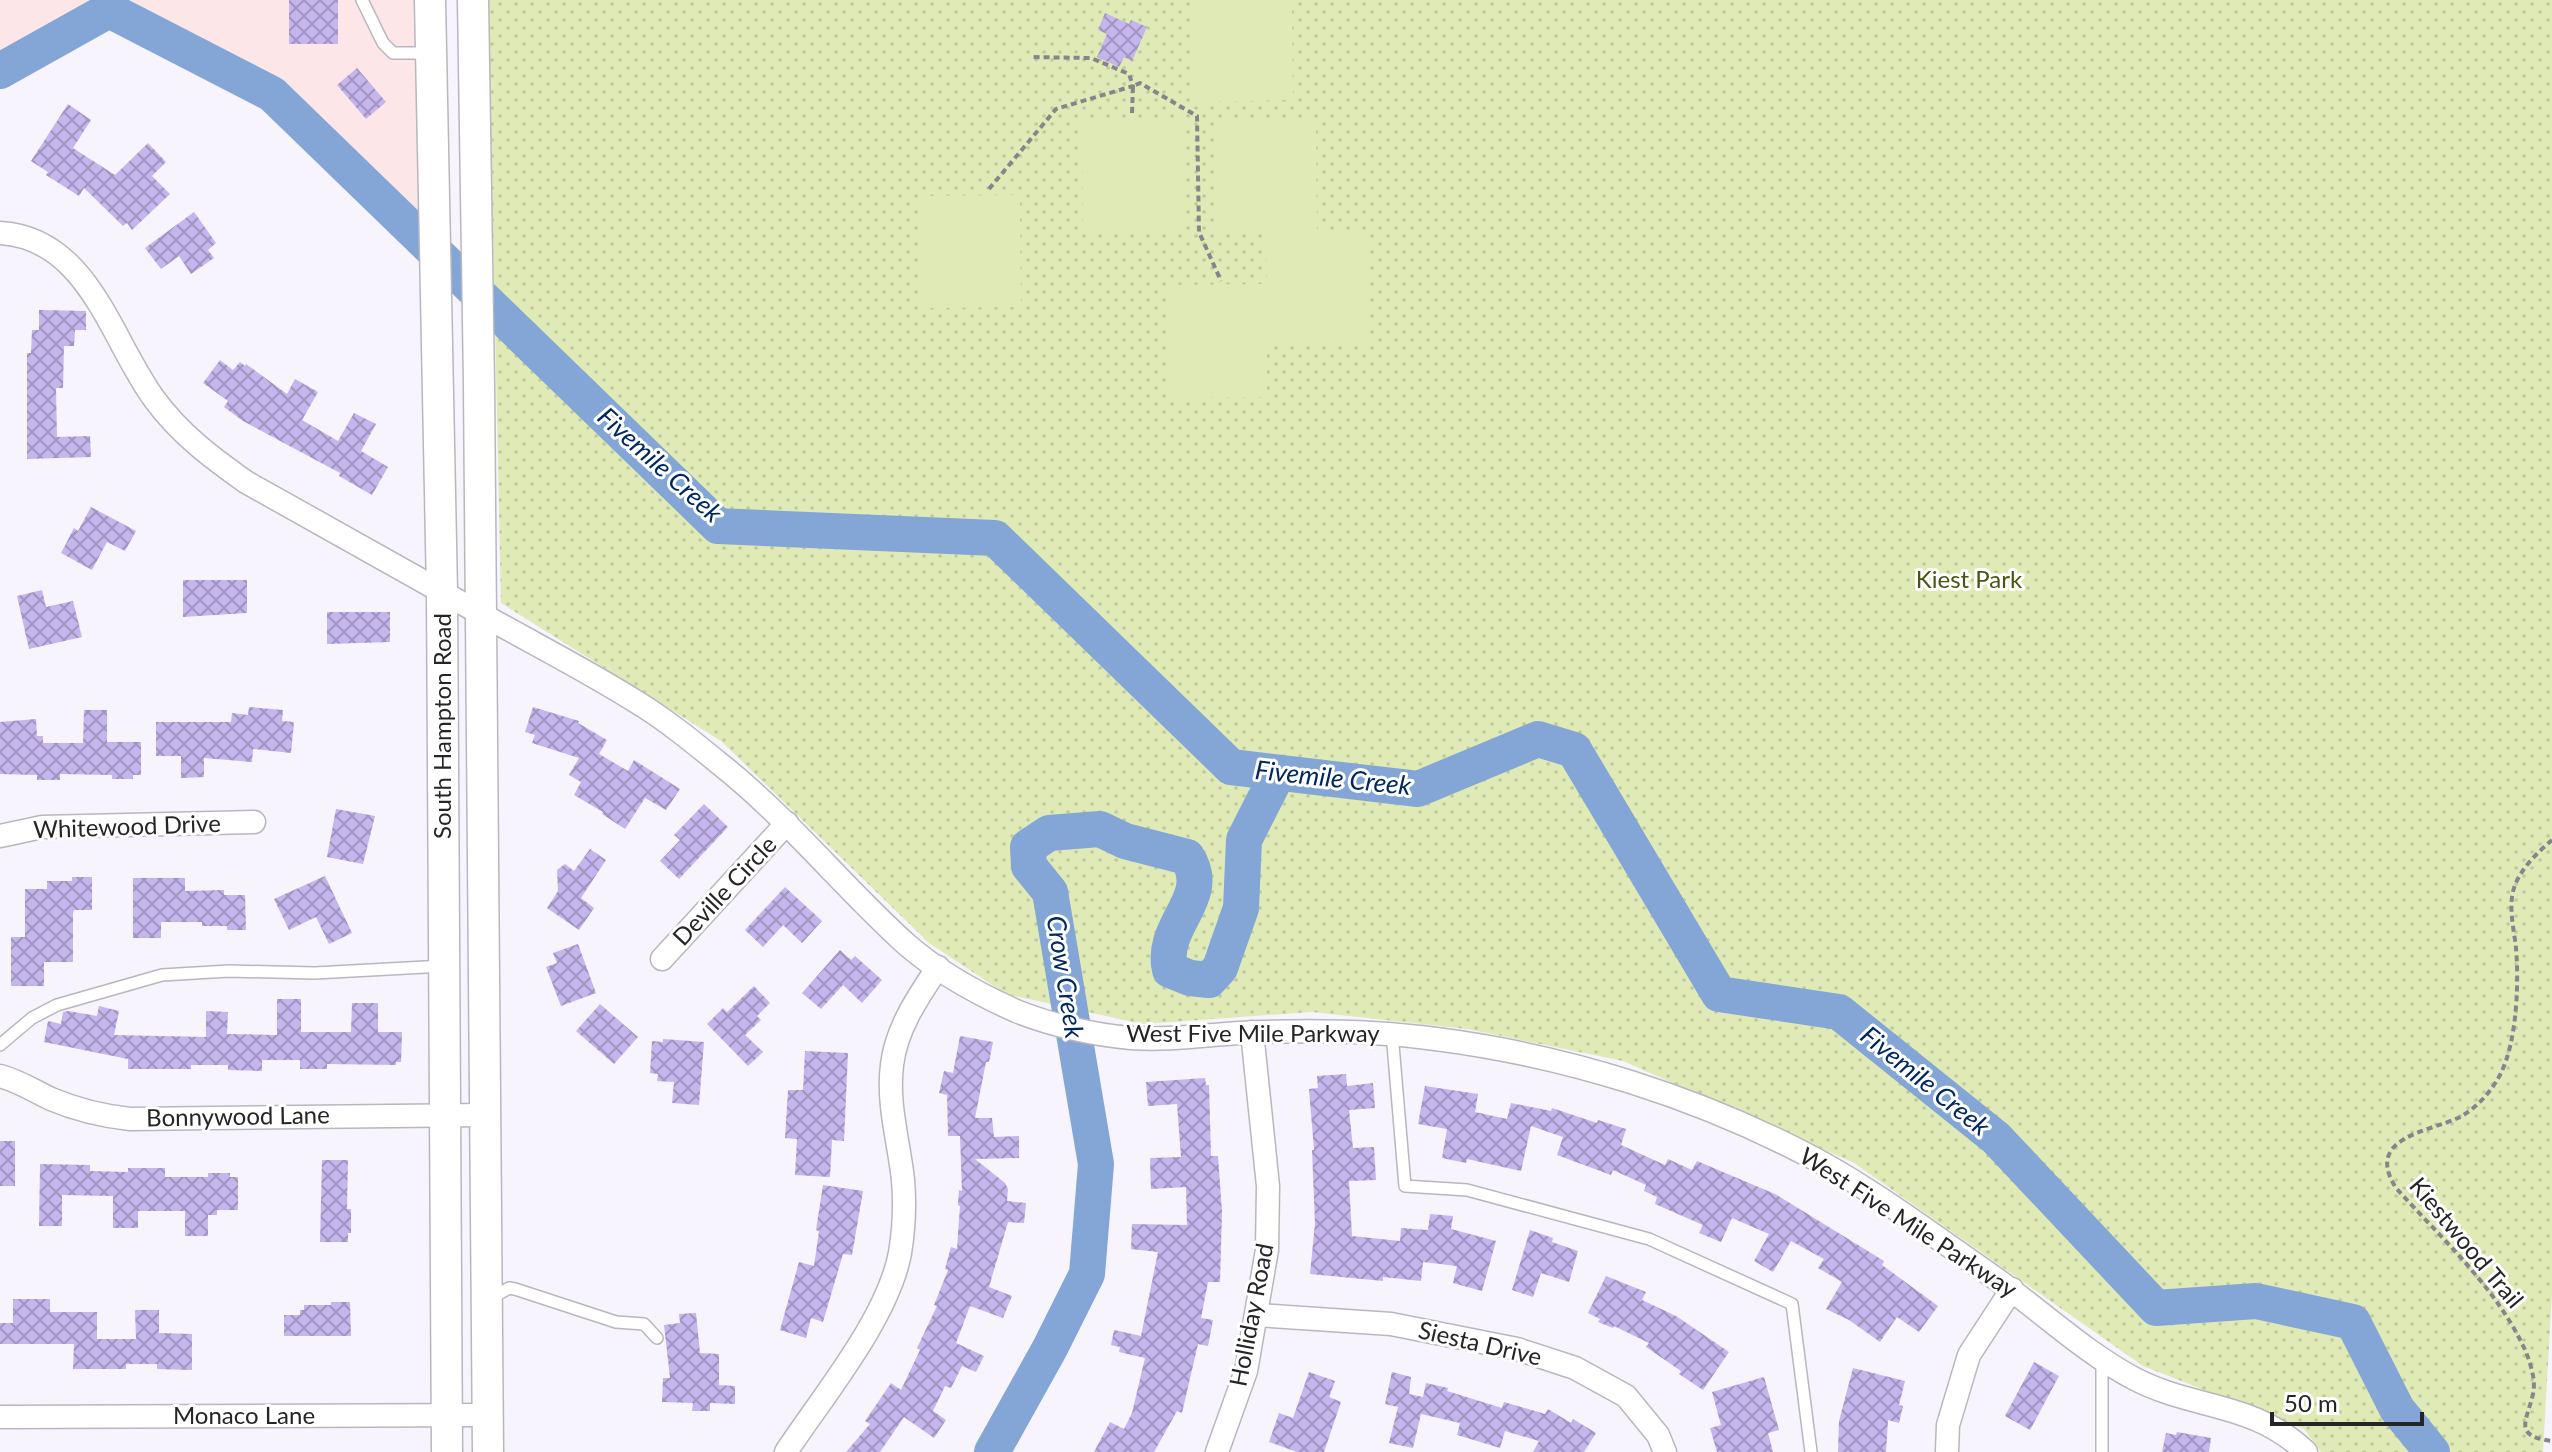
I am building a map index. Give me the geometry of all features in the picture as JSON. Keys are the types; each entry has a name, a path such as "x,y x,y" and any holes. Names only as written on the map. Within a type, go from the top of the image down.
{"main road":[{"name":"South Hampton Road","path":"430,0 442,592 447,1452"},
{"name":"South Hampton Road","path":"473,0 478,237 488,1452"},
{"path":"431,53 475,52"},
{"path":"446,1302 486,1302"}],"street":[{"name":"West Five Mile Parkway","path":"0,233 38,242 64,259 90,287 136,375 178,429 209,456 246,482 639,703 724,766 787,823 909,946 974,991 1020,1013 1128,1038 1252,1032 1392,1033 1499,1048 1582,1068 1667,1094 1742,1123 1821,1162 2012,1289 2102,1359 2137,1381 2270,1424 2306,1452"},
{"name":"Whitewood Drive","path":"0,836 42,827 254,822"},
{"name":"Deville Circle","path":"662,959 787,823"},
{"path":"786,1452 865,1335 890,1286 899,1255 904,1214 903,1182 891,1102 892,1064 902,1027 938,967"},
{"name":"Holliday Road","path":"1217,1452 1246,1371 1267,1250 1268,1186 1252,1032"},
{"name":"Bonnywood Lane","path":"0,1076 72,1108 130,1119 485,1115"},
{"path":"1947,1452 1948,1425 1969,1355 2012,1289"},
{"name":"Siesta Drive","path":"1257,1315 1391,1324 1517,1349 1575,1368 1626,1396 1658,1435 1665,1452"},
{"name":"Monaco Lane","path":"0,1417 488,1415"}],"lane":[{"path":"362,0 383,43 393,53 431,53"},
{"path":"0,1045 32,1018 57,1005 162,975 229,971 315,973 445,966"},
{"path":"1392,1033 1405,1186 1467,1190 1649,1239 1792,1304 1811,1452"},
{"path":"486,1302 509,1288 616,1322 644,1324 657,1338"},
{"path":"2102,1359 2102,1452"}],"path":[{"path":"1031,57 1091,58 1129,74 1133,86 1132,113"},
{"path":"989,189 1056,109 1140,83 1197,116 1199,232 1221,281"},
{"name":"Kiestwood Trail","path":"2552,840 2526,868 2514,887 2511,907 2517,961 2513,1025 2500,1074 2477,1107 2458,1118 2399,1141 2387,1165 2396,1188 2479,1279 2505,1315 2527,1353 2534,1378 2524,1427 2528,1434 2552,1441"}],"shaded area":[{"path":"0,0 123,0 6,72 0,71"},
{"path":"131,0 417,0 418,261 371,199 312,132"}],"green space":[{"name":"Kiest Park","path":"488,0 2552,0 2552,1293 2543,1452 2321,1452 2304,1429 2143,1366 1854,1163 1623,1061 1467,1029 1312,1012 1142,1024 1006,994 929,943 721,741 501,603"},
{"path":"1193,0 1292,0 1293,100 1194,102"},
{"path":"1182,119 1183,232 1083,233 1082,120"},
{"path":"1316,119 1317,232 1366,232 1367,344 1267,345 1267,397 1168,398 1167,285 1267,284 1266,233 1217,233 1217,120"},
{"path":"1020,195 1021,307 922,308 921,196"}],"building":[{"path":"289,0 338,0 338,44 289,44"},
{"path":"1105,13 1129,24 1131,20 1147,27 1132,61 1124,57 1119,67 1097,57 1107,34 1098,30"},
{"path":"357,68 386,102 366,119 337,85"},
{"path":"68,104 91,120 73,148 115,175 148,143 166,162 152,176 170,194 132,230 127,223 123,226 84,188 79,196 46,175 48,172 31,161"},
{"path":"194,212 216,243 208,250 214,258 191,274 179,256 161,269 145,248"},
{"path":"39,310 86,311 86,330 75,330 74,346 64,346 63,388 56,388 57,437 90,436 91,457 27,459 27,353 31,353 32,330 39,330"},
{"path":"220,360 233,370 240,362 246,364 287,394 295,379 318,392 302,420 338,441 354,413 376,424 361,451 388,467 372,495 339,476 340,473 243,421 224,407 228,401 203,383"},
{"path":"91,507 136,531 125,551 107,542 92,570 61,553 74,528 78,531"},
{"path":"183,580 247,580 247,613 183,617"},
{"path":"42,590 46,607 73,601 82,637 29,649 17,596"},
{"path":"327,612 390,612 390,642 327,644"},
{"path":"249,707 283,710 282,721 294,722 291,753 253,749 252,762 204,758 204,777 181,778 181,756 156,756 156,722 231,722 232,713 248,715"},
{"path":"533,707 579,721 607,740 599,754 628,771 634,760 680,789 666,810 645,798 625,829 574,795 581,782 569,775 579,758 532,743 535,735 525,732"},
{"path":"84,710 107,710 107,742 141,742 141,775 133,775 133,779 112,779 112,775 60,774 60,780 37,780 37,775 0,774 0,722 36,719 37,736 43,736 43,743 83,743"},
{"path":"704,804 728,827 679,879 660,861 680,840 674,835"},
{"path":"336,809 375,816 363,864 327,857"},
{"path":"590,849 606,860 581,898 594,908 579,930 547,908 558,891 557,870 565,864 574,871"},
{"path":"325,876 352,933 329,944 316,917 289,930 274,899"},
{"path":"72,877 92,877 92,910 74,910 73,913 73,962 44,962 44,986 11,986 11,937 25,937 25,889 47,889 47,881 72,881"},
{"path":"133,878 185,878 185,891 224,890 224,895 245,895 246,930 202,926 202,922 161,922 161,938 133,938"},
{"path":"785,887 822,921 802,943 783,925 763,947 745,930"},
{"path":"578,944 596,993 561,1006 546,967 557,963 553,953"},
{"path":"840,950 851,960 855,956 882,980 862,1003 843,985 821,1009 802,993"},
{"path":"754,986 770,1003 757,1016 761,1020 745,1035 763,1052 748,1066 707,1024 723,1008 727,1012"},
{"path":"277,999 301,999 301,1032 351,1032 352,1003 378,1003 378,1032 402,1032 401,1062 396,1062 396,1065 327,1064 327,1069 300,1069 300,1060 262,1060 262,1071 228,1070 228,1065 191,1065 191,1069 128,1069 128,1059 44,1042 48,1021 61,1024 63,1012 68,1011 97,1016 99,1006 119,1011 114,1035 206,1037 206,1011 228,1012 227,1034 277,1035"},
{"path":"600,1004 638,1037 614,1064 576,1031"},
{"path":"960,1036 993,1042 975,1118 992,1118 994,1137 1019,1136 1019,1158 975,1159 1005,1183 1007,1201 1026,1203 1024,1223 1008,1222 989,1287 1012,1296 1003,1318 970,1306 956,1343 984,1356 976,1372 962,1366 951,1388 945,1386 933,1411 946,1420 934,1438 904,1417 880,1452 846,1452 870,1424 865,1421 891,1383 901,1390 937,1306 934,1305 948,1270 945,1269 951,1247 957,1249 959,1190 962,1191 960,1136 948,1136 947,1095 939,1093 944,1071 953,1073"},
{"path":"663,1039 704,1042 699,1105 672,1103 674,1082 657,1081 658,1074 650,1073 652,1041 663,1042"},
{"path":"805,1051 848,1053 844,1141 832,1140 830,1177 795,1175 797,1139 785,1138 788,1090 803,1090"},
{"path":"1346,1074 1347,1086 1373,1083 1375,1108 1349,1110 1353,1148 1374,1147 1376,1180 1349,1181 1352,1236 1400,1241 1401,1228 1428,1230 1430,1214 1453,1216 1451,1229 1496,1241 1482,1291 1453,1283 1457,1266 1423,1262 1421,1281 1310,1274 1315,1223 1309,1089 1318,1088 1317,1076"},
{"path":"1205,1078 1206,1085 1209,1085 1211,1156 1218,1156 1222,1212 1220,1282 1208,1282 1201,1318 1213,1320 1208,1346 1198,1344 1182,1413 1177,1411 1154,1452 1094,1452 1110,1422 1124,1429 1132,1413 1145,1358 1119,1352 1120,1347 1111,1345 1114,1330 1141,1336 1158,1252 1131,1249 1132,1224 1187,1225 1186,1187 1151,1189 1150,1158 1181,1157 1177,1104 1148,1106 1146,1082"},
{"path":"1425,1086 1478,1094 1475,1112 1507,1119 1511,1103 1551,1111 1552,1108 1626,1129 1621,1145 1665,1165 1668,1159 1692,1170 1697,1161 1775,1194 1884,1261 1882,1265 1938,1306 1919,1332 1897,1317 1880,1342 1849,1320 1826,1309 1842,1282 1818,1268 1824,1259 1791,1241 1773,1272 1754,1261 1769,1234 1732,1218 1721,1242 1699,1233 1703,1225 1655,1204 1657,1197 1644,1191 1646,1185 1613,1170 1611,1175 1557,1155 1563,1137 1531,1126 1521,1171 1467,1159 1466,1163 1442,1158 1447,1129 1418,1124"},
{"path":"0,1141 15,1141 15,1186 0,1186"},
{"path":"322,1160 348,1160 347,1209 351,1209 351,1233 348,1233 348,1242 320,1242"},
{"path":"40,1164 90,1165 90,1171 128,1172 128,1168 165,1168 165,1177 208,1177 208,1173 230,1173 230,1177 238,1177 238,1210 217,1210 217,1215 208,1215 208,1236 185,1236 185,1211 138,1211 138,1228 113,1228 113,1196 62,1195 62,1226 39,1226"},
{"path":"823,1185 863,1191 852,1255 843,1254 823,1322 811,1318 806,1338 780,1330 799,1262 814,1266"},
{"path":"1530,1230 1578,1251 1569,1282 1541,1273 1533,1297 1512,1290"},
{"path":"1606,1276 1646,1292 1642,1300 1676,1316 1729,1352 1703,1390 1646,1347 1649,1343 1598,1322 1600,1319 1588,1313"},
{"path":"13,1299 50,1299 50,1312 97,1312 97,1339 136,1339 135,1310 159,1310 159,1333 192,1334 192,1370 157,1369 157,1364 126,1364 126,1369 73,1369 74,1344 0,1344 0,1323 13,1323"},
{"path":"331,1302 350,1302 351,1336 284,1336 284,1315 300,1315 304,1305 331,1305"},
{"path":"696,1313 700,1353 719,1354 719,1385 735,1386 735,1404 710,1403 710,1411 692,1411 693,1403 662,1402 663,1378 670,1378 664,1325 680,1323 679,1314"},
{"path":"2034,1362 2059,1376 2030,1430 2005,1416"},
{"path":"1853,1368 1905,1381 1899,1405 1903,1406 1899,1423 1888,1420 1886,1452 1838,1452 1839,1421"},
{"path":"1309,1372 1335,1381 1329,1397 1341,1402 1324,1452 1297,1452 1269,1442 1279,1413 1293,1418"},
{"path":"1392,1372 1411,1377 1409,1394 1423,1397 1426,1383 1502,1408 1504,1402 1545,1414 1548,1409 1596,1433 1584,1452 1533,1452 1539,1441 1505,1431 1500,1448 1457,1435 1460,1423 1421,1414 1413,1448 1389,1443 1398,1407 1385,1404"},
{"path":"1764,1377 1779,1430 1768,1433 1773,1452 1717,1452 1710,1428 1721,1425 1712,1392"},
{"path":"2177,1432 2211,1438 2209,1452 2162,1452 2166,1433 2176,1435"}],"waterway":[{"name":"Fivemile Creek","path":"0,71 109,10 272,94 718,526 995,538 1231,767 1418,789 1538,739 1574,750 1719,994 1839,1012 1996,1138 2156,1308 2256,1301 2353,1322 2397,1409 2432,1452"},
{"name":"Crow Creek","path":"992,1452 1087,1274 1096,1164 1050,892 1029,866 1028,847 1049,833 1100,829 1125,841 1187,857 1194,872 1194,886 1172,939 1170,970 1190,978 1209,980 1220,968 1241,908 1244,840 1278,773"}]}
